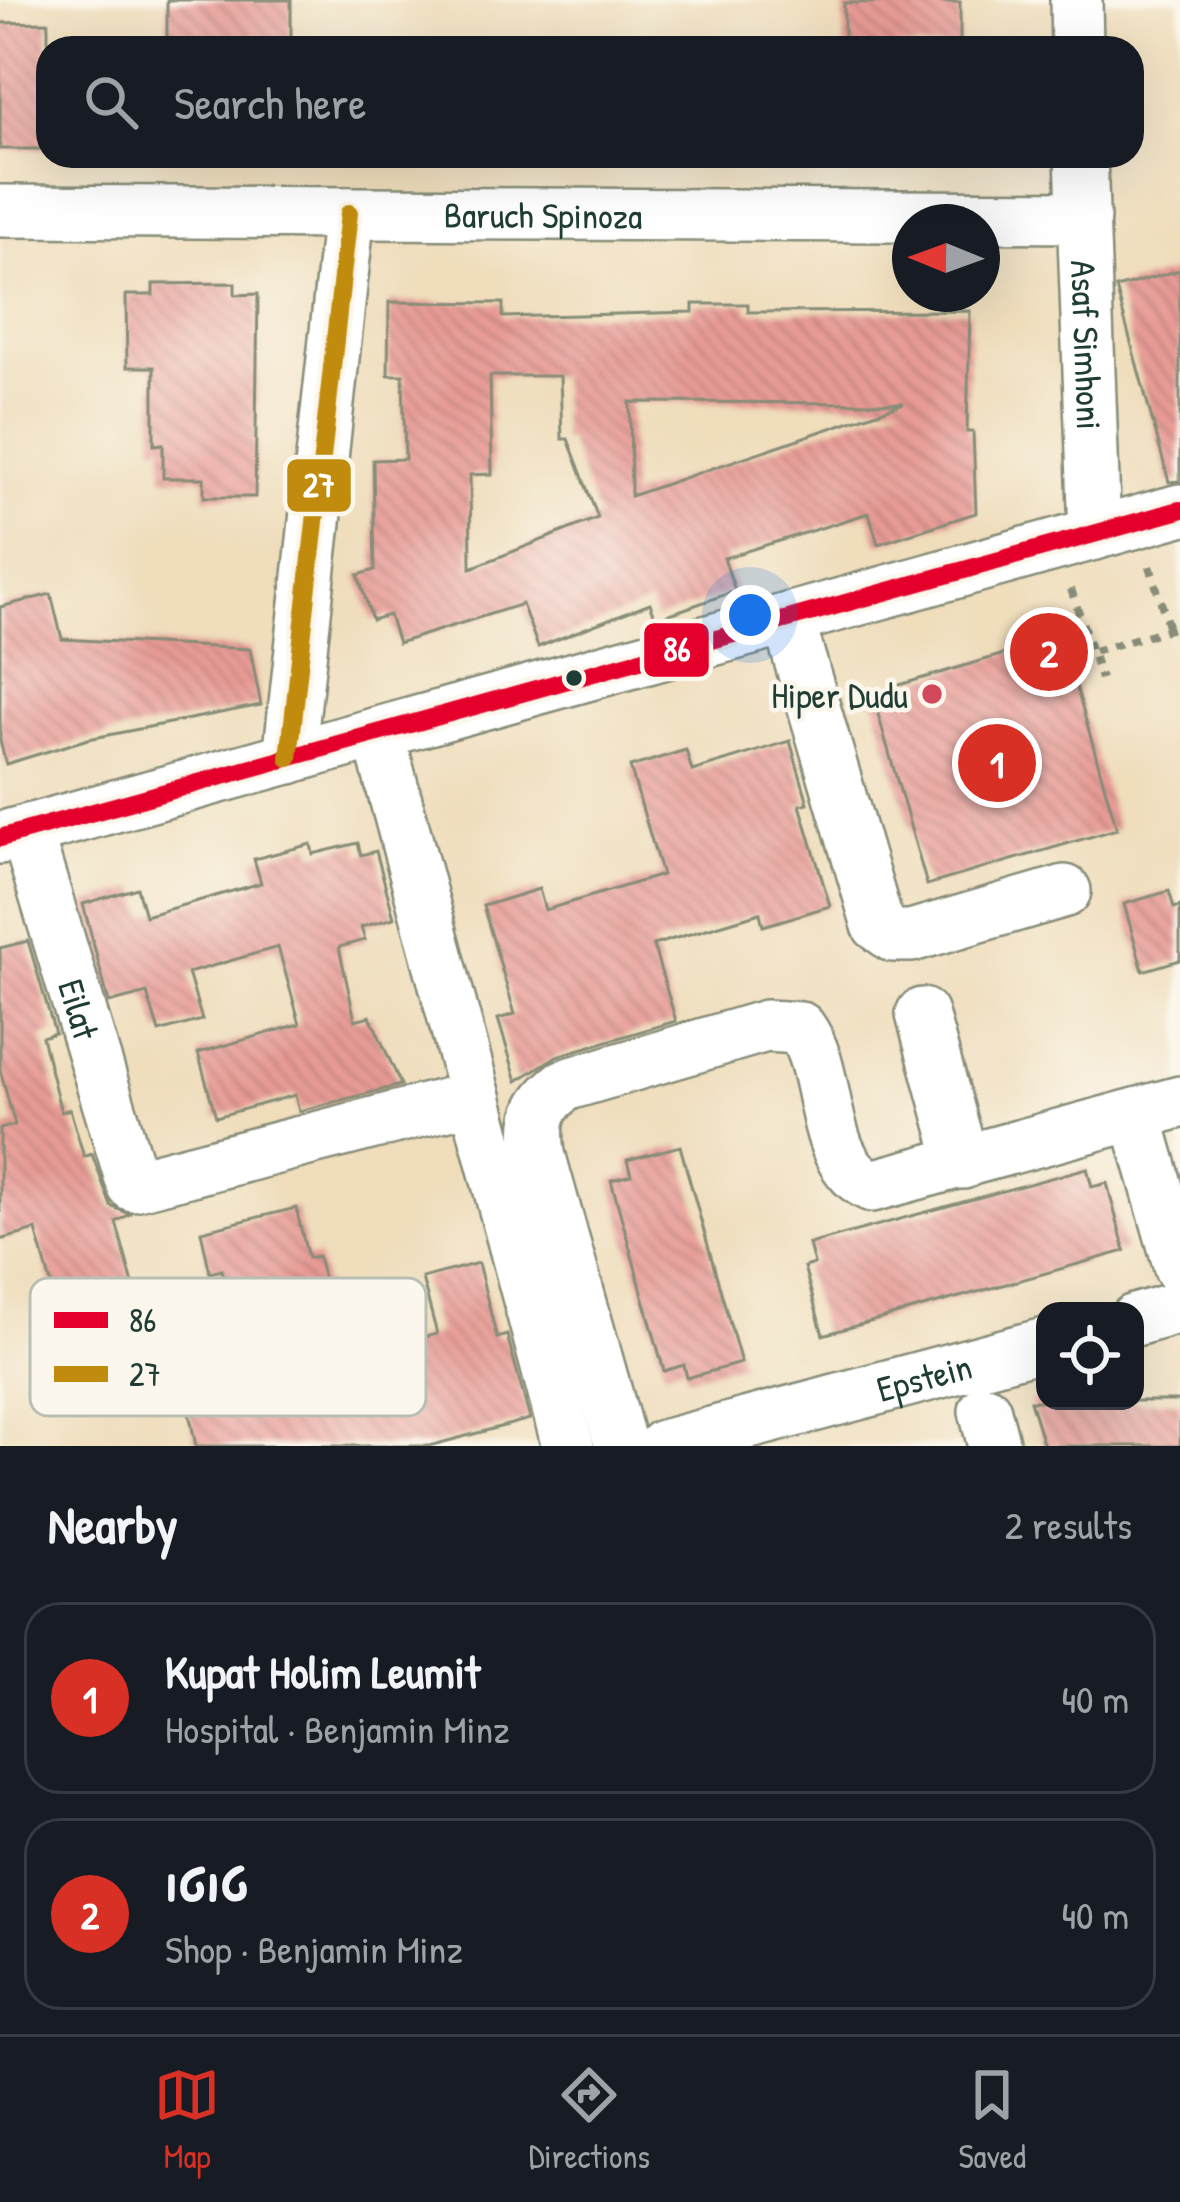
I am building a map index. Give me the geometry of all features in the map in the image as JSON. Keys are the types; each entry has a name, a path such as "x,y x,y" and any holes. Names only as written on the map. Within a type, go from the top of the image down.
{"street":[{"path":"1076,0 1077,36"},
{"name":"Asaf Simhoni","path":"1082,168 1095,534"},
{"name":"Baruch Spinoza","path":"0,211 1084,217"},
{"path":"289,758 349,213"},
{"path":"13,834 1180,510"},
{"path":"788,619 878,925 892,936 911,936 1066,891"},
{"path":"378,733 568,1446"},
{"name":"Eilat","path":"13,834 133,1185 475,1096"},
{"path":"922,1015 963,1163"},
{"path":"621,1446 539,1154 536,1123 543,1102 565,1085 766,1026 800,1028 812,1044 841,1156 853,1178 872,1186 1158,1109 1180,1268"},
{"path":"1144,1317 1180,1307"},
{"name":"Epstein","path":"663,1446 1036,1346"}],"path":[{"path":"1150,564 1169,629"},
{"path":"1070,588 1101,679"},
{"path":"1094,651 1180,626"}],"building":[{"path":"167,0 291,0 291,36 167,36"},
{"path":"960,2 960,36 844,36 844,3"},
{"path":"48,22 48,36 36,36 36,149 0,149 0,23"},
{"path":"1180,270 1180,481 1169,482 1116,288"},
{"path":"235,283 235,295 258,294 255,497 204,497 204,478 163,478 163,444 154,445 154,367 127,367 126,295 153,295 153,284"},
{"path":"389,302 503,303 503,317 693,312 693,304 748,304 748,312 970,312 967,432 973,432 976,513 878,544 869,513 724,558 735,591 656,619 650,603 538,647 522,604 398,643 389,615 372,620 358,575 375,570 373,460 405,459 403,375 388,375","holes":["490,376 560,376 562,439 568,439 598,518 471,568 470,475 492,474","630,402 904,403 631,496"]},
{"path":"51,594 62,639 250,649 261,705 88,739 6,764 0,741 0,607"},
{"path":"1062,637 1117,829 927,885 872,693"},
{"path":"790,741 808,803 800,805 830,906 763,926 760,913 653,945 676,1021 557,1056 517,1081 498,1019 515,1014 483,906 539,889 545,910 662,875 630,767 686,750 692,771"},
{"path":"358,843 361,855 376,851 394,918 361,927 365,940 339,947 355,1020 370,1016 401,1085 299,1111 295,1095 216,1117 198,1053 300,1024 278,947 188,973 202,1020 159,1032 147,993 109,1003 83,904 137,888 145,916 261,883 254,859 311,844 313,854"},
{"path":"1169,891 1174,908 1180,906 1180,960 1143,971 1124,904"},
{"path":"28,941 55,1033 42,1037 61,1112 70,1109 84,1157 92,1154 111,1206 130,1214 116,1222 131,1278 49,1278 36,1230 0,1240 0,1129 15,1125 0,1070 0,948"},
{"path":"680,1146 741,1363 687,1378 684,1365 664,1371 611,1180 631,1175 627,1160"},
{"path":"1087,1168 1092,1187 1107,1183 1125,1251 823,1335 804,1267 814,1264 809,1244"},
{"path":"296,1208 308,1258 318,1256 323,1278 224,1278 222,1270 210,1273 201,1231"},
{"path":"478,1263 497,1338 507,1335 530,1419 429,1446 196,1446 190,1416 426,1416 426,1337 437,1334 426,1278 422,1278"},
{"path":"1030,1401 1036,1401 1036,1410 1144,1410 1144,1401 1180,1401 1180,1446 1044,1446"}],"transit line":[{"name":"27","path":"289,758 349,213"},
{"name":"86","path":"0,838 1180,510"}],"place":[{"name":"טוטו","path":"1049,652"},
{"name":"Hiper Dudu","path":"932,694"},
{"name":"Kupat Holim Leumit","path":"997,763"}]}
